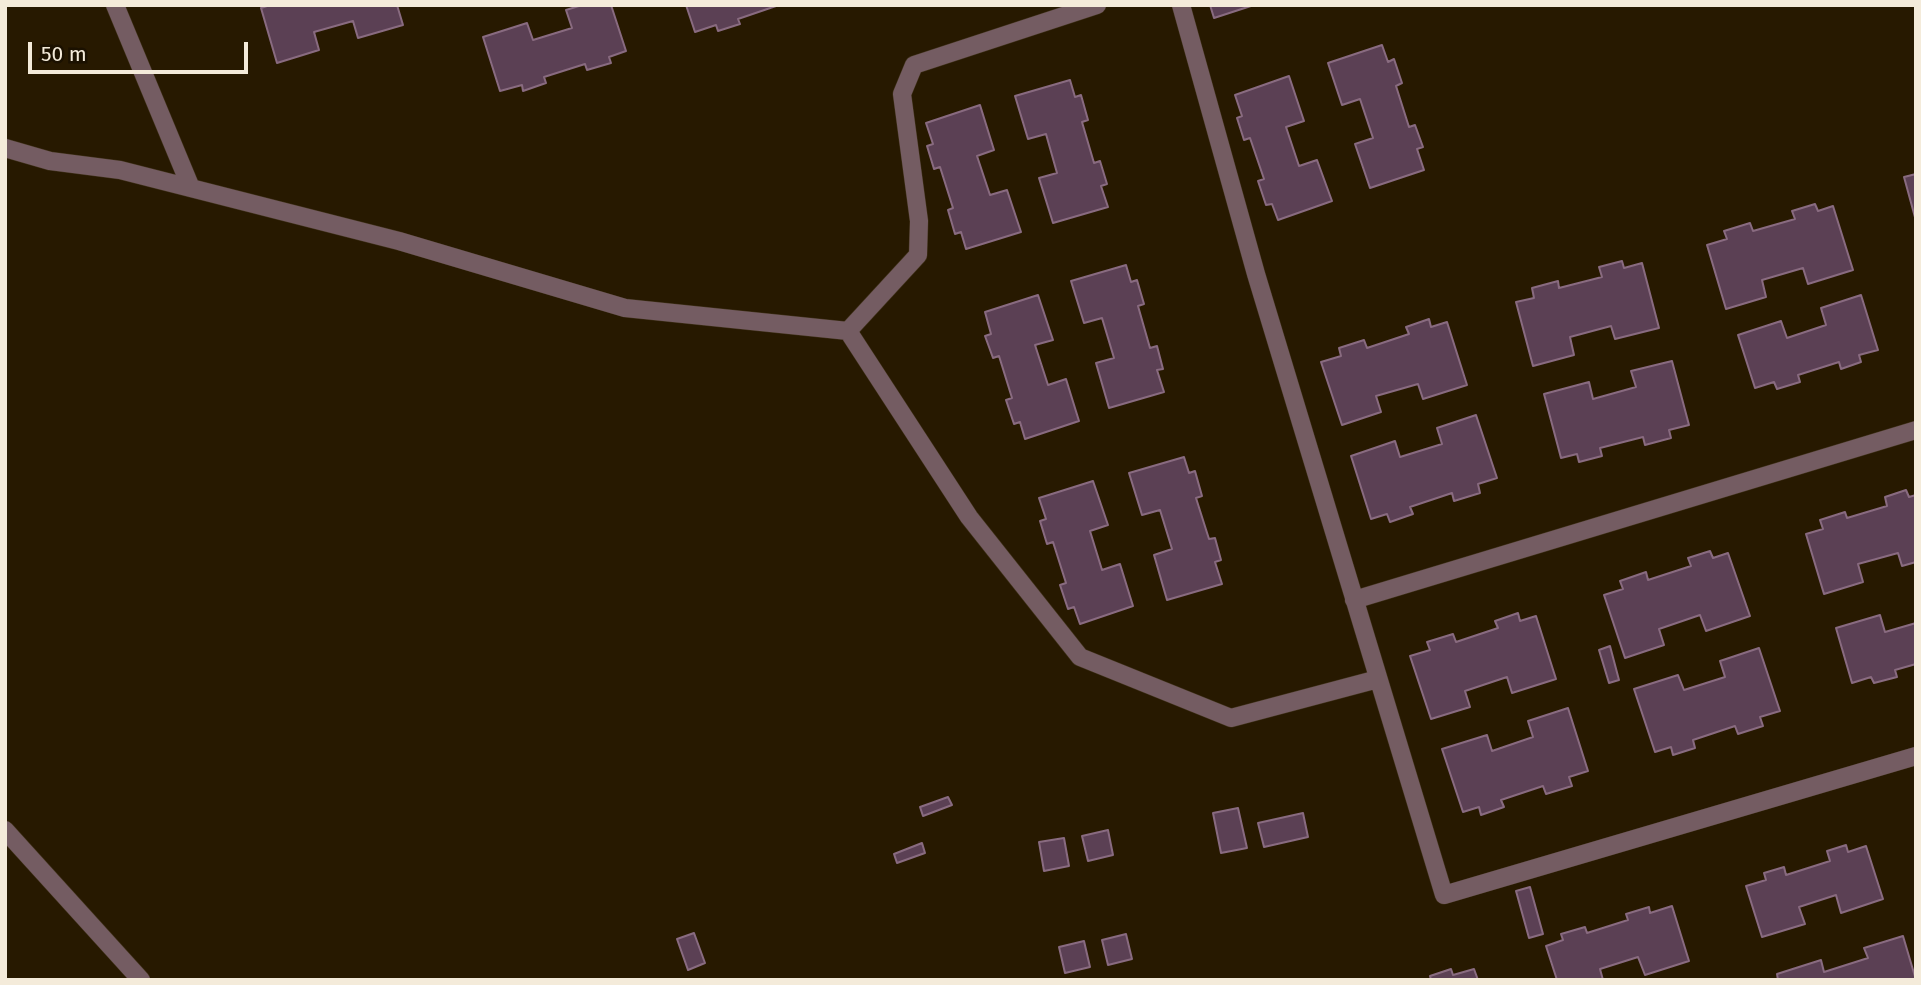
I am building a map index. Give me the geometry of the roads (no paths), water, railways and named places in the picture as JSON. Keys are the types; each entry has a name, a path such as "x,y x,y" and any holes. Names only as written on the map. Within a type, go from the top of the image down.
{"street":[{"path":"115,5 191,188"},
{"path":"848,331 918,255 919,221 902,94 914,65 1097,5"},
{"path":"1181,5 1256,274 1444,895 1916,756"},
{"path":"5,148 50,161 120,170 191,188 400,242 625,308 848,331"},
{"path":"848,331 969,517 1080,657 1231,718 1378,679"},
{"path":"1354,600 1916,430"},
{"path":"5,830 141,980"}]}
